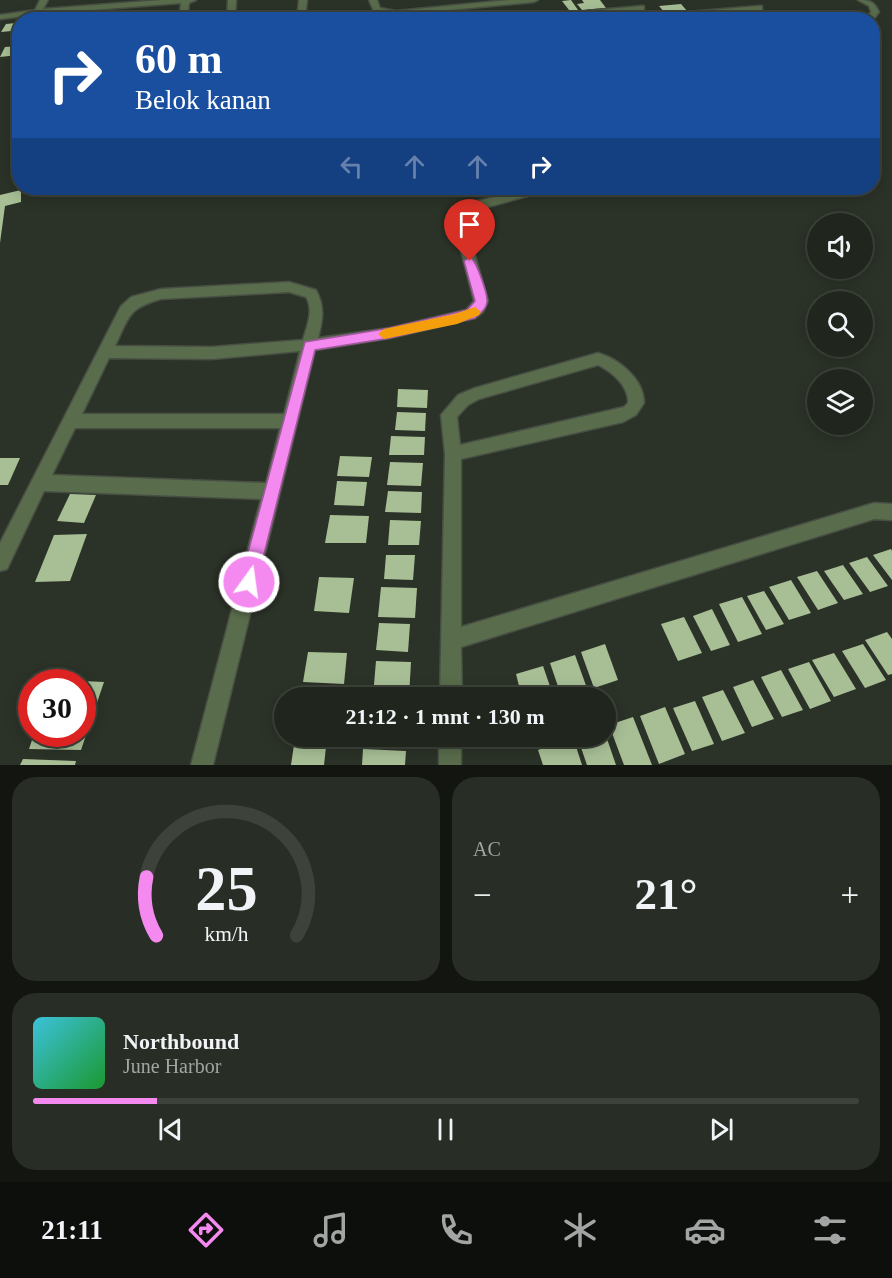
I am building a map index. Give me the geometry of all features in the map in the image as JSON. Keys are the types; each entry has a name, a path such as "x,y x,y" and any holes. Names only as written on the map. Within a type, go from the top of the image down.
{"street":[{"path":"76,12 192,0"},
{"path":"373,0 377,10 390,12"},
{"path":"407,12 534,0"},
{"path":"634,0 646,12"},
{"path":"862,0 872,5 875,12"},
{"path":"598,12 641,8"},
{"path":"717,12 759,8"},
{"path":"104,352 212,353 309,345 390,333 457,319 476,311 481,301 457,212 517,195"},
{"path":"0,562 104,352 126,310 136,301 148,296 289,287 311,293 316,302 316,318 202,765"},
{"path":"451,687 450,530 453,454 449,416 456,406 475,394 598,359 604,359 616,367 637,398 632,411 623,415 453,454"},
{"path":"71,421 290,421"},
{"path":"39,483 272,491"},
{"path":"452,640 874,512 892,512"},
{"path":"450,747 450,765"}],"building":[{"path":"571,0 578,10 569,10 562,1"},
{"path":"582,0 600,0 606,8 582,10 577,4 584,3"},
{"path":"681,4 688,12 664,12 659,6"},
{"path":"12,23 12,31 1,32 6,24"},
{"path":"5,47 12,47 12,56 0,57"},
{"path":"12,192 12,195 21,195 21,202 5,206 0,243 0,195"},
{"path":"398,389 428,390 427,408 397,407"},
{"path":"397,412 426,413 425,431 395,430"},
{"path":"391,436 425,437 424,455 389,455"},
{"path":"340,456 372,457 369,477 337,476"},
{"path":"0,458 20,458 8,485 0,485"},
{"path":"390,462 423,463 421,486 387,485"},
{"path":"337,481 367,482 364,506 334,505"},
{"path":"388,491 422,492 421,513 385,512"},
{"path":"70,494 96,495 84,523 57,521"},
{"path":"330,515 369,516 366,543 325,543"},
{"path":"390,520 421,521 419,545 388,545"},
{"path":"87,534 70,581 35,582 54,535"},
{"path":"891,549 892,551 892,580 873,555"},
{"path":"386,555 415,555 413,580 384,579"},
{"path":"867,557 888,586 870,592 849,563"},
{"path":"843,565 863,594 844,600 824,571"},
{"path":"817,571 838,603 818,610 797,577"},
{"path":"319,577 354,578 349,613 314,611"},
{"path":"791,580 811,613 789,620 769,587"},
{"path":"381,587 417,588 415,618 378,617"},
{"path":"764,591 784,624 766,630 747,596"},
{"path":"742,597 762,634 738,642 719,604"},
{"path":"712,609 730,645 711,651 693,616"},
{"path":"684,617 702,653 678,661 661,624"},
{"path":"379,623 410,624 408,652 376,650"},
{"path":"887,632 892,639 892,674 888,675 865,640"},
{"path":"605,644 618,680 594,687 581,652"},
{"path":"863,644 886,680 865,688 842,651"},
{"path":"308,652 347,653 344,684 303,682"},
{"path":"834,653 856,689 834,697 812,660"},
{"path":"575,655 587,687 558,687 550,663"},
{"path":"376,661 411,662 410,687 374,687"},
{"path":"809,662 831,701 810,709 788,669"},
{"path":"543,666 550,687 519,687 516,674"},
{"path":"781,670 803,710 782,717 761,677"},
{"path":"753,680 774,719 752,727 733,687"},
{"path":"96,682 104,682 96,706"},
{"path":"723,690 745,733 722,741 702,697"},
{"path":"695,701 714,744 692,751 673,708"},
{"path":"665,707 685,754 659,764 640,716"},
{"path":"633,717 652,765 624,765 616,744 616,723"},
{"path":"30,747 82,747 81,750 29,749"},
{"path":"294,747 326,747 324,765 291,765"},
{"path":"546,747 576,747 582,765 543,765 538,750"},
{"path":"581,747 610,747 616,765 587,765"},
{"path":"363,749 406,751 405,765 362,765"},
{"path":"23,759 76,761 75,765 20,765"}],"slow traffic":[{"path":"384,334 457,319 475,312"}],"route":[{"path":"249,582 309,345 390,333 457,319 476,311 481,301 470,261"}]}
